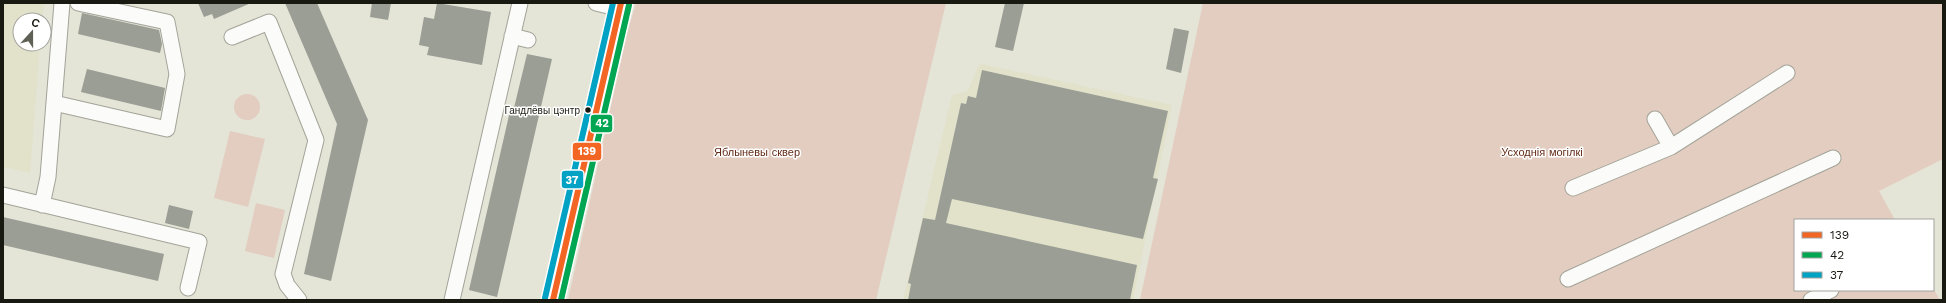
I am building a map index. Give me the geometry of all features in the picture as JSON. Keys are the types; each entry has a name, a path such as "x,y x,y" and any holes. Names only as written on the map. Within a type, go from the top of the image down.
{"main road":[{"path":"552,300 620,6"}],"lane":[{"path":"42,205 48,177 62,3"},
{"path":"54,104 167,129 177,74 167,22 78,3"},
{"path":"452,300 520,3"},
{"path":"596,3 620,6"},
{"path":"232,37 269,22 316,140 283,274 287,285 299,300"},
{"path":"512,36 528,40"},
{"path":"1573,188 1671,147 1787,73"},
{"path":"1655,119 1671,147"},
{"path":"1568,279 1833,158"},
{"path":"3,195 199,242 188,288"},
{"path":"1811,300 1829,291"}],"shaded area":[{"path":"3,3 44,3 43,12 12,12 12,52 39,52 30,173 3,167"},
{"path":"981,64 1172,105 1133,300 903,300 952,95 968,91 977,68"}],"green space":[{"name":"Яблыневы сквер","path":"636,3 946,3 876,300 568,300 627,34"},
{"name":"Усходнія могілкі","path":"1203,3 1943,3 1943,159 1879,191 1894,219 1794,219 1794,291 1934,291 1934,290 1940,300 1140,300"},
{"path":"247,94 256,98 260,107 256,116 247,120 238,116 234,107 238,98"},
{"path":"230,131 265,139 248,207 214,198"},
{"path":"256,203 285,210 274,258 245,251"}],"building":[{"path":"198,3 251,3 214,19 212,14 204,17"},
{"path":"285,3 317,3 368,120 331,281 304,274 337,124"},
{"path":"372,3 391,3 388,20 370,17"},
{"path":"437,3 491,12 482,65 427,55 429,47 419,45 424,17 434,19"},
{"path":"1005,3 1024,3 1013,51 995,47"},
{"path":"82,13 159,30 162,44 160,53 78,34"},
{"path":"1174,28 1189,31 1181,73 1166,69"},
{"path":"527,54 552,59 497,297 469,290 510,111 513,112"},
{"path":"87,69 165,88 161,111 81,92"},
{"path":"982,70 1168,111 1153,178 1158,179 1143,239 952,199 946,223 1137,265 1130,300 908,300 911,284 908,283 923,218 935,220 961,103 966,104 968,96 976,98"},
{"path":"169,205 193,211 189,229 165,223"},
{"path":"3,217 164,254 158,281 3,245"}],"transit line":[{"name":"37","path":"545,298 613,3"},
{"name":"139","path":"553,300 621,3"},
{"name":"42","path":"561,300 629,5"}],"place":[{"name":"Гандлёвы цэнтр","path":"588,110"}]}
